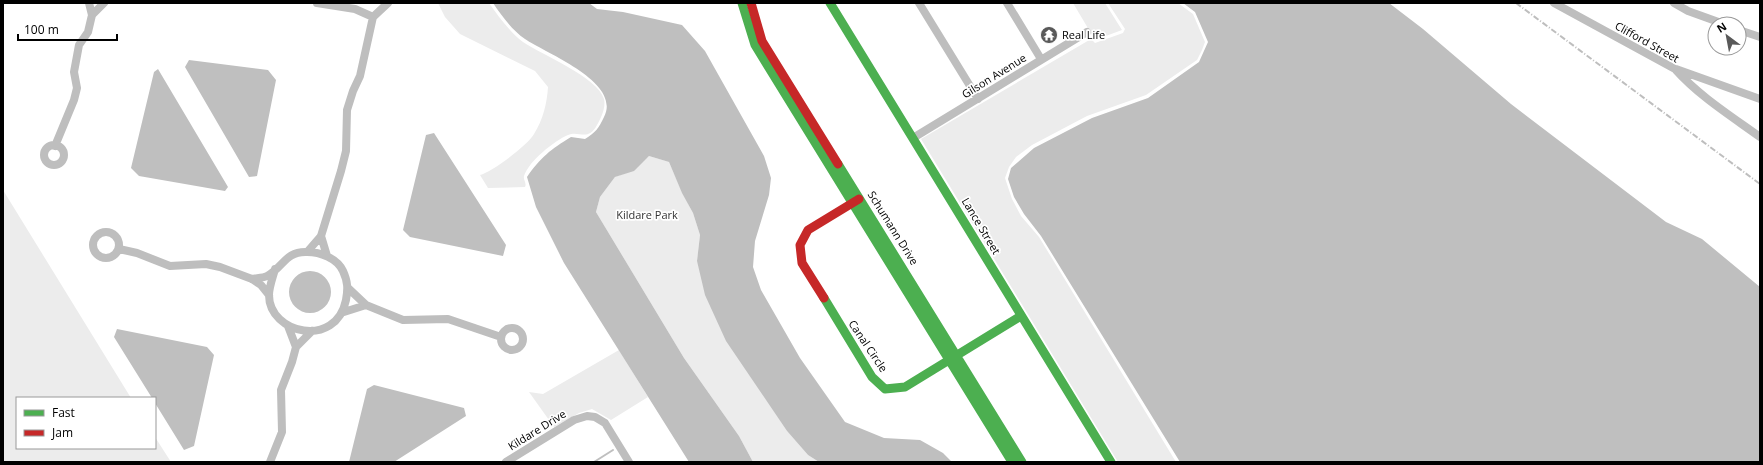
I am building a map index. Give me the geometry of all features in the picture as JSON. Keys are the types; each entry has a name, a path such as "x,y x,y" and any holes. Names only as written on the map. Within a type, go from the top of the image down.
{"street":[{"path":"56,146 74,100 77,88 74,72 80,45 88,32 92,15 89,3"},
{"path":"92,15 104,3"},
{"path":"317,3 355,9 372,18"},
{"path":"308,252 321,236 346,151 347,110 360,76 372,18 389,3"},
{"name":"Schumann Drive","path":"742,3 755,45 857,201"},
{"name":"Schumann Drive","path":"751,3 754,18 762,41 857,201 954,358 1022,462"},
{"name":"Lance Street","path":"830,3 1111,462"},
{"path":"919,3 978,99"},
{"path":"1007,3 1041,59"},
{"name":"Clifford Street","path":"1554,3 1675,69 1685,80 1760,138"},
{"path":"1674,3 1688,11 1707,18"},
{"name":"Gilson Avenue","path":"913,138 1087,32"},
{"path":"1747,33 1760,37"},
{"path":"1675,69 1760,99"},
{"name":"Canal Circle","path":"857,201 808,230 800,245 802,263 872,377 885,389 905,387 1022,316"},
{"path":"321,236 328,256 341,268 348,288 366,305 403,320 448,319 501,337"},
{"path":"119,249 143,255 170,266 206,264 252,279 261,285 269,295"},
{"path":"252,279 266,276 285,258 297,253 308,252 328,256"},
{"path":"275,269 269,295 271,307 279,319 288,326 312,331 324,330 333,325 344,312 348,288"},
{"path":"344,312 366,305"},
{"path":"288,326 296,347"},
{"path":"270,462 282,432 281,390 296,347 312,331"},
{"name":"Schumann Drive","path":"954,358 1012,462"},
{"name":"Kildare Drive","path":"506,462 574,420 587,416 595,417 605,423 629,462"}],"green space":[{"path":"438,3 489,3 513,34 523,42 581,75 600,91 604,99 603,113 594,130 587,134 568,135 543,152 536,158 527,170 524,176 526,184 525,187 488,188 480,175 501,164 525,145 534,134 546,105 548,87 535,71 460,34 445,17"},
{"path":"1073,3 1105,3 1122,30 1095,40"},
{"path":"1108,3 1178,3 1193,14 1205,42 1197,60 1146,95 1087,116 1032,145 1016,157 1009,167 1005,178 1012,199 1021,216 1039,237 1176,462 1118,462 921,139 1091,39 1095,43 1123,33 1125,29"},
{"name":"Kildare Park","path":"649,156 669,162 693,213 700,235 697,261 759,388 787,431 808,455 819,462 753,462 739,436 684,358 596,212 600,197 615,177 634,170"},
{"path":"3,190 130,397 16,397 16,449 156,449 156,439 171,462 3,462"},
{"path":"619,350 648,397 611,420 592,409 579,413 554,427 529,392 543,394"}],"shaded area":[{"path":"493,3 589,3 597,9 623,12 682,25 705,51 764,156 771,178 769,195 755,241 753,267 761,290 800,358 845,422 884,438 920,440 943,453 952,462 819,462 808,455 787,431 726,341 705,295 697,261 700,235 693,213 682,193 669,162 649,156 634,171 615,177 600,197 596,212 684,358 739,436 753,462 689,462 564,263 536,207 527,177 546,154 571,137 585,139 596,130 604,117 607,104 602,92 593,81 580,70 520,35 507,22"},
{"path":"1183,3 1389,3 1423,29 1511,104 1666,222 1702,239 1760,287 1760,462 1180,462 1041,236 1024,214 1014,197 1008,179 1011,168 1034,148 1092,118 1148,98 1199,62 1208,42 1195,12"},
{"path":"189,60 268,70 276,80 257,176 249,177 185,67"},
{"path":"158,69 228,187 225,191 139,176 131,168 154,72"},
{"path":"434,133 506,245 503,256 410,237 403,230 426,135"},
{"path":"306,271 314,271 322,274 328,280 331,292 328,304 322,310 314,313 306,313 298,310 292,304 289,296 289,288 292,280 298,274"},
{"path":"117,329 207,347 214,355 194,446 184,450 156,405 156,397 151,397 114,337"},
{"path":"374,385 464,408 466,416 394,462 349,462 367,389"}],"waterway":[{"path":"594,462 613,450"}],"railway":[{"path":"1516,3 1760,184"}],"traffic: fast":[{"path":"742,3 755,45 1012,462"},
{"path":"830,3 1111,462"},
{"path":"838,164 1022,462"},
{"path":"824,298 872,377 885,389 905,387 1021,316"}],"traffic: jam":[{"path":"751,3 762,41 838,164"},
{"path":"824,298 802,263 800,245 808,230 859,199"}],"place":[{"name":"Real Life","path":"1049,35"}]}
